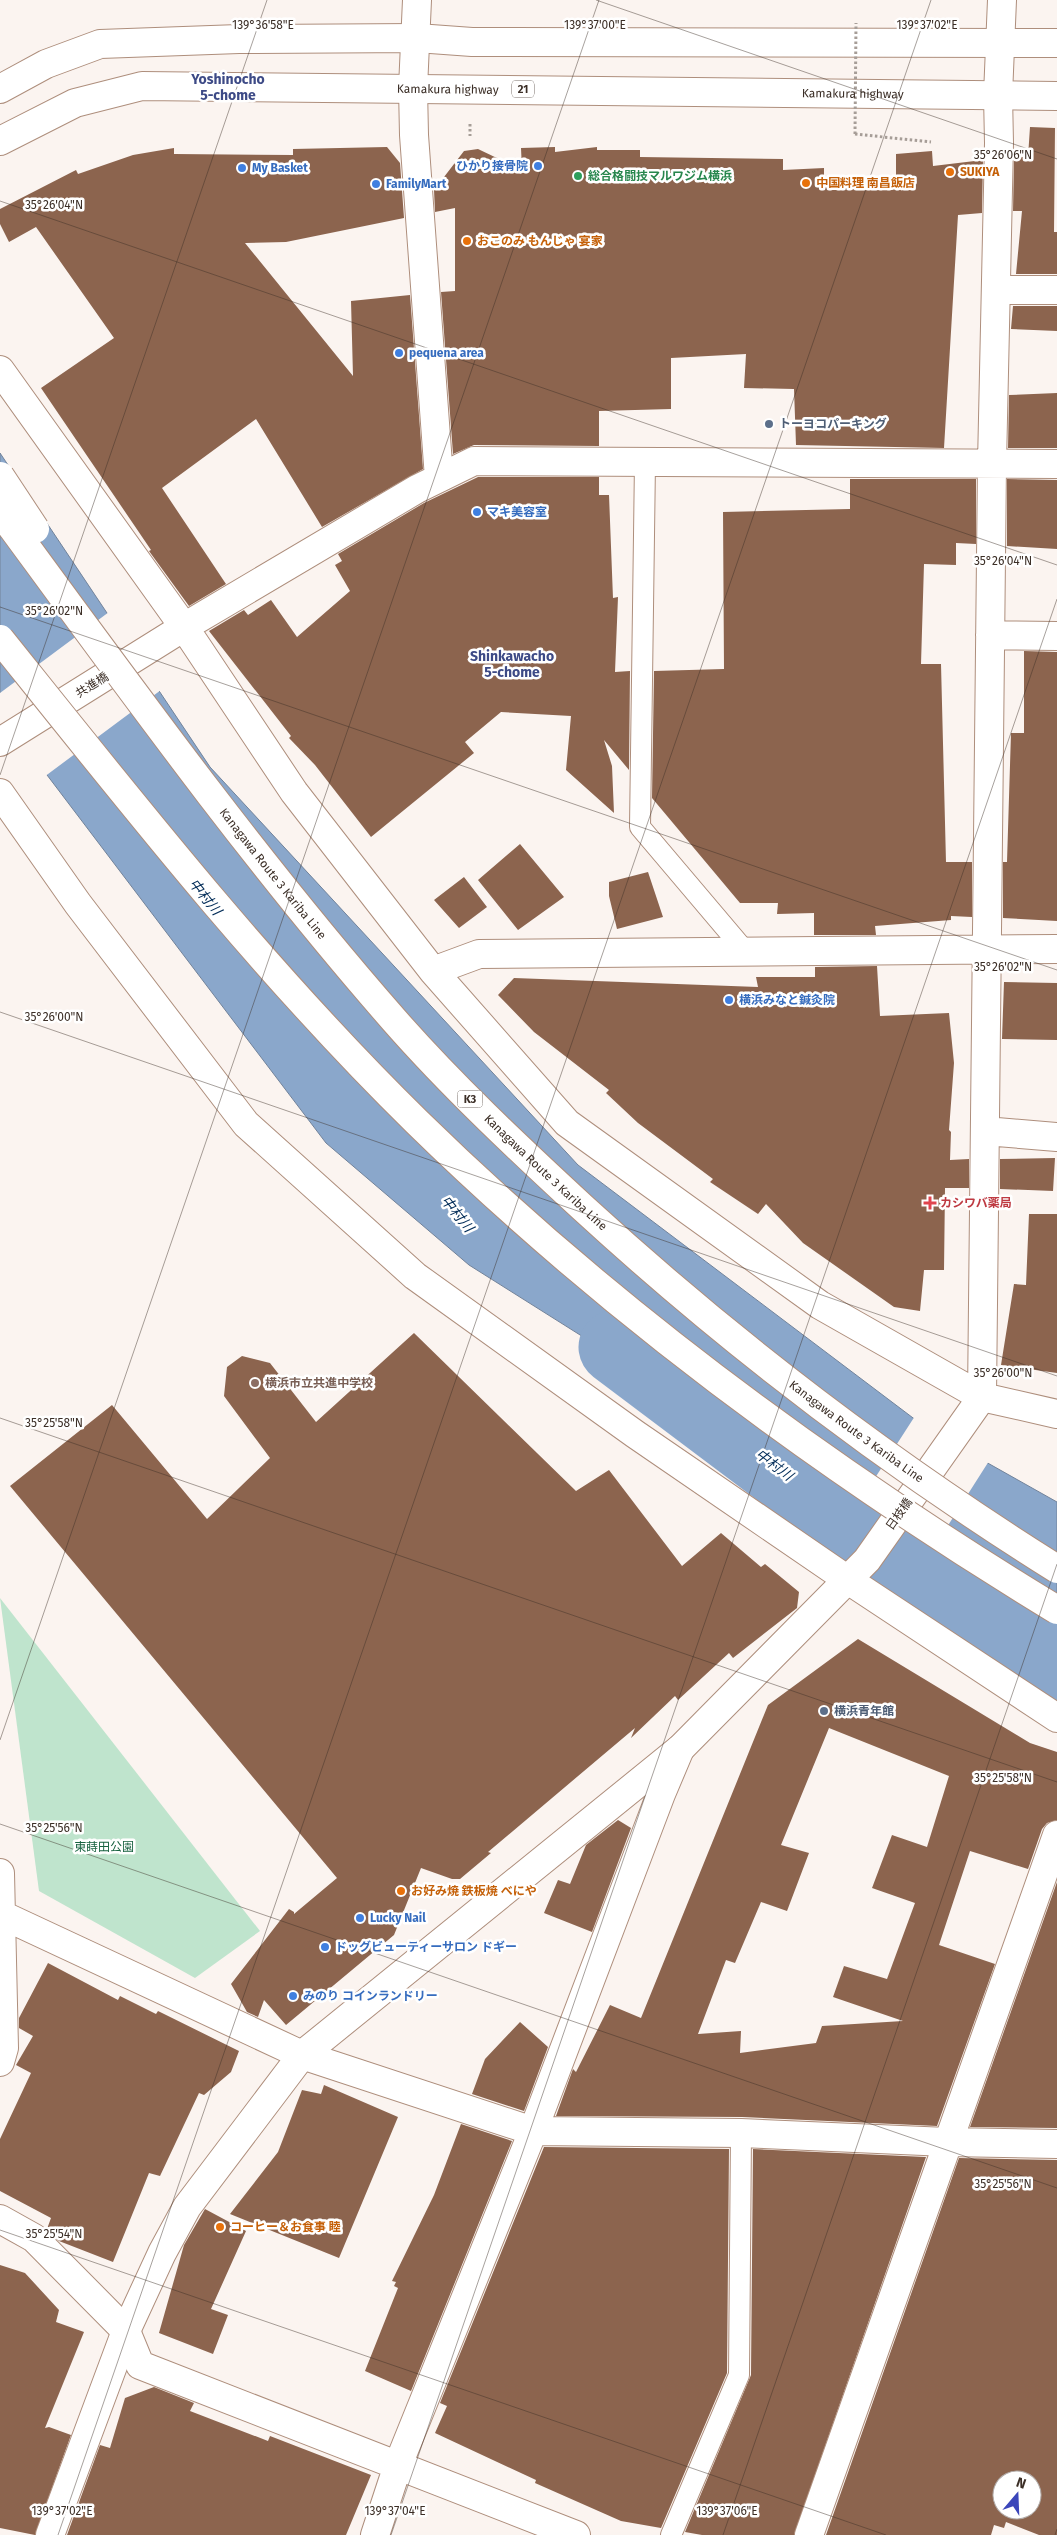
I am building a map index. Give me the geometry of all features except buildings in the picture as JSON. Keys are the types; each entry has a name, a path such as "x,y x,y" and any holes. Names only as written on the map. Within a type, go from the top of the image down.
{"main road":[{"path":"418,0 413,88 439,478"},
{"path":"982,1397 992,464 999,143 999,43 1002,0"},
{"path":"0,89 46,64 100,44 239,39 417,38 472,42 1057,43"},
{"name":"Kamakura highway","path":"0,141 76,103 142,86 1057,96"},
{"path":"996,290 1057,290"},
{"path":"0,370 184,627 294,792 433,971 567,1123 820,1305 982,1397 1057,1414"},
{"name":"共進橋","path":"0,742 184,627 439,478 474,460 1057,464"},
{"path":"0,476 207,792"},
{"name":"Kanagawa Route 3 Kariba Line","path":"0,511 207,792 304,914 397,1023 506,1138 648,1268 779,1376 900,1466 1057,1569"},
{"path":"990,635 1057,636"},
{"path":"0,639 163,842 294,995 417,1122 510,1208 587,1277 698,1365 836,1465 1011,1582 1057,1610"},
{"path":"0,793 78,904 246,1124 415,1276 635,1434 848,1580 1057,1718"},
{"path":"433,971 479,954 1057,949"},
{"path":"986,1131 1057,1136"},
{"name":"日枝橋","path":"50,2535 126,2331 162,2253 187,2207 302,2054 680,1749 867,1560 982,1397"},
{"path":"375,2535 398,2465 533,2131 661,1794 680,1749"},
{"path":"809,2535 1057,1836"},
{"path":"0,1873 4,2048 0,2062"},
{"path":"2,1915 302,2054 533,2131 741,2133 947,2142 1057,2144"},
{"path":"0,2219 34,2238 126,2331 140,2365 576,2535"}],"lane":[{"path":"645,462 640,827 745,951"},
{"path":"671,2535 739,2375 741,2133"}],"path":[{"path":"856,23 855,134 931,142"}],"green space":[{"name":"東蒔田公園","path":"0,1598 260,1931 195,1978 39,1891"}],"water":[{"path":"0,453 210,767 578,1165 929,1430 1057,1502 1057,1640 1006,1609 769,1454 469,1265 326,1143 0,713"}],"pier":[{"path":"109,612 161,690 44,777 0,717 0,693"},
{"path":"915,1416 930,1428 989,1461 926,1560 853,1512"}],"waterway":[{"name":"中村川","path":"616,1347 858,1529 1057,1664"}],"place":[{"name":"ひかり接骨院","path":"538,166"},
{"name":"My Basket","path":"242,168"},
{"name":"SUKIYA","path":"950,172"},
{"name":"総合格闘技マルワジム横浜","path":"578,176"},
{"name":"中国料理 南昌飯店","path":"806,183"},
{"name":"FamilyMart","path":"376,184"},
{"name":"おこのみ もんじゃ 宴家","path":"467,241"},
{"name":"pequena area","path":"399,353"},
{"name":"トーヨコパーキング","path":"769,424"},
{"name":"マキ美容室","path":"477,512"},
{"name":"横浜みなと鍼灸院","path":"729,1000"},
{"name":"カシワバ薬局","path":"930,1203"},
{"name":"横浜市立共進中学校","path":"255,1383"},
{"name":"横浜青年館","path":"824,1711"},
{"name":"お好み焼 鉄板焼 べにや","path":"401,1891"},
{"name":"Lucky Nail","path":"360,1918"},
{"name":"ドッグビューティーサロン ドギー","path":"325,1947"},
{"name":"みのり コインランドリー","path":"293,1996"},
{"name":"コーヒー＆お食事 睦","path":"220,2227"}],"district":[{"name":"Yoshinocho 5-chome","path":"228,88"},
{"name":"Shinkawacho 5-chome","path":"512,664"}]}
